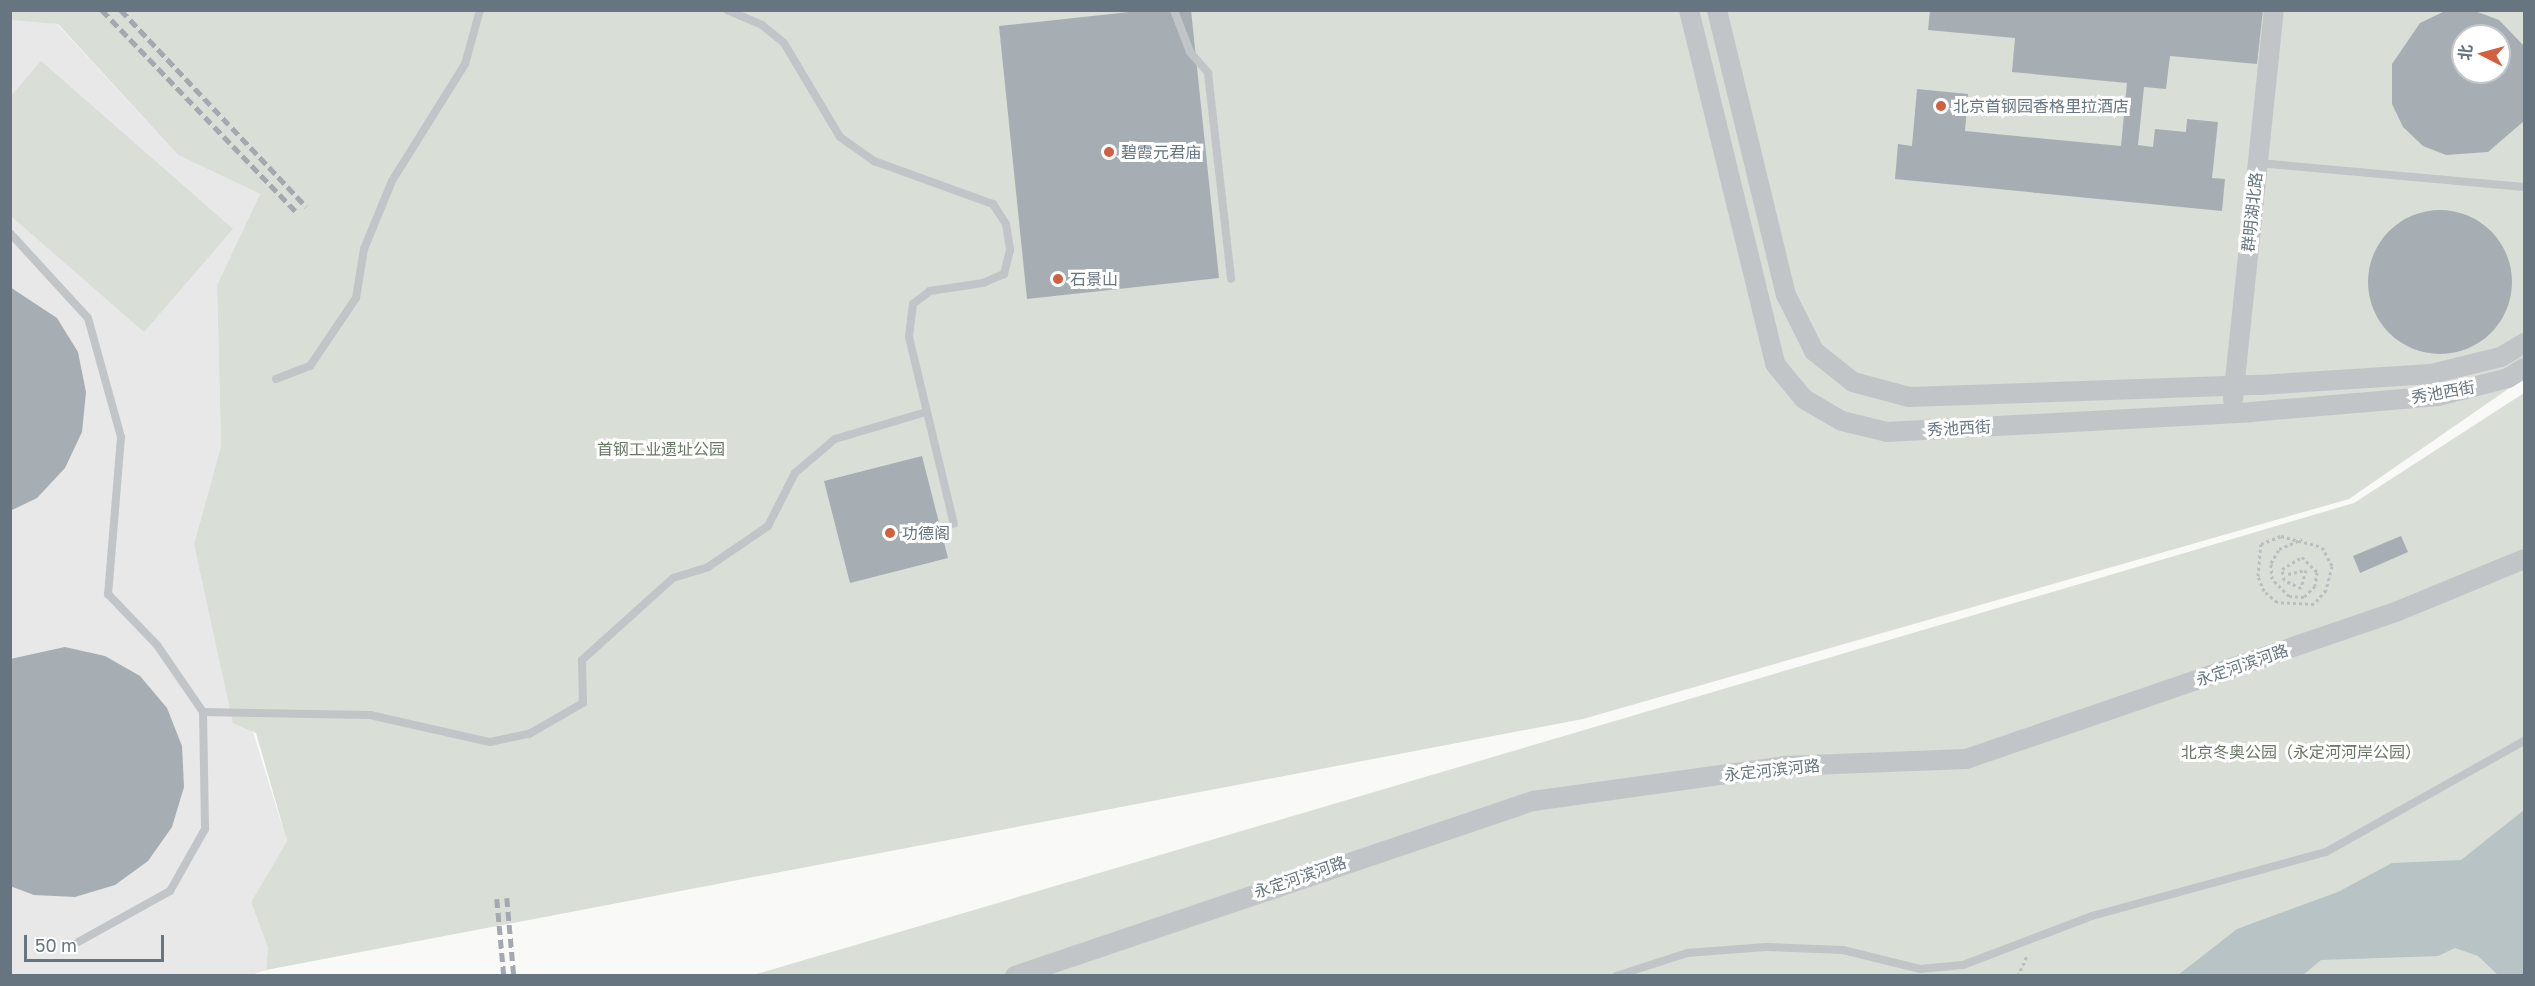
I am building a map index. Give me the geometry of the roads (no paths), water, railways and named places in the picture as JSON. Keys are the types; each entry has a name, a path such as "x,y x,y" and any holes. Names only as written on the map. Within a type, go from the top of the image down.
{"street":[{"name":"秀池西街","path":"1689,10 1763,328 1775,364 1804,399 1842,421 1887,432 2232,413 2438,396 2508,378 2524,368"},
{"name":"秀池西街","path":"1717,10 1786,295 1814,351 1853,382 1910,397 2233,386 2431,374 2502,357 2524,343"},
{"name":"群明湖北路","path":"2232,413 2233,386 2274,10"},
{"name":"永定河滨河路","path":"1015,975 1533,801 1784,766 1966,759 2398,611 2524,559"}],"lane":[{"path":"276,378 310,366 356,298 364,249 392,181 465,64 480,10"},
{"path":"727,10 762,25 784,43 840,137 882,165 993,204 1006,224 1010,250 1004,274 983,283 930,291 913,304 909,337 954,524"},
{"path":"1174,10 1190,52 1208,73 1231,279"},
{"path":"2258,163 2524,187"},
{"path":"10,233 88,318 121,437 108,594 157,645 203,712 205,829 170,891 78,942"},
{"path":"203,712 370,715 490,742 529,734 583,703 582,660 673,578 708,567 768,526 795,473 835,439 926,412"},
{"path":"1616,975 1687,953 1766,947 1843,950 1931,968 1964,965 2092,916 2325,852 2524,741"}],"railway":[{"path":"102,10 298,214"},
{"path":"121,10 306,206"},
{"path":"507,898 514,976"},
{"path":"497,899 504,976"}],"place":[{"name":"北京首钢园香格里拉酒店","path":"1941,106"},
{"name":"碧霞元君庙","path":"1109,152"},
{"name":"石景山","path":"1058,279"},
{"name":"功德阁","path":"890,533"}],"park label":[{"name":"首钢工业遗址公园","path":"661,449"},
{"name":"北京冬奥公园（永定河河岸公园）","path":"2301,752"}]}
